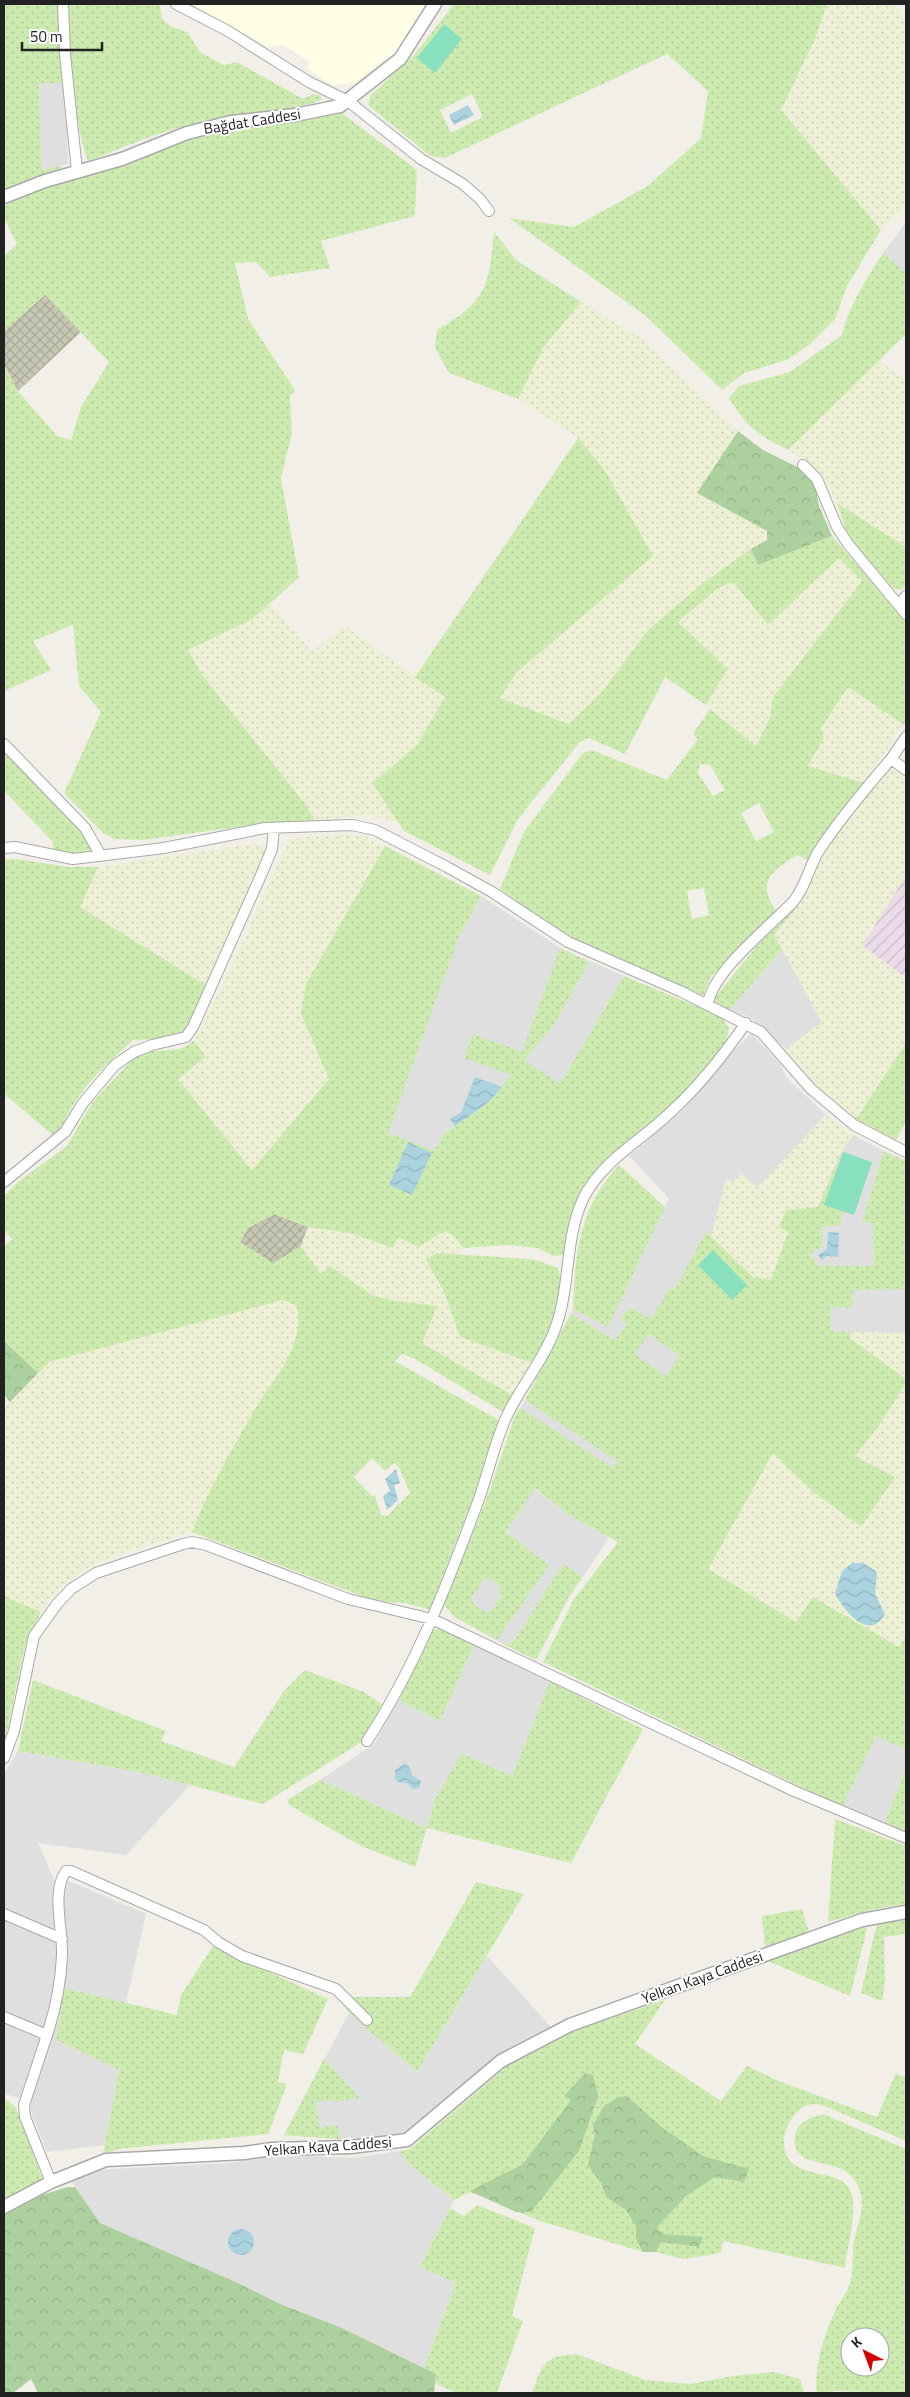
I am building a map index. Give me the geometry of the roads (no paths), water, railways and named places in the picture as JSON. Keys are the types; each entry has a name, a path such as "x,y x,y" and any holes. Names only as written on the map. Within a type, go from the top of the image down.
{"street":[{"path":"63,4 65,54 77,171"},
{"path":"176,4 228,31 309,82 348,101 421,159 463,184 480,199 489,211"},
{"name":"Bağdat Caddesi","path":"4,197 45,181 122,159 187,133 231,122 304,113 340,106 400,59 435,4"},
{"path":"803,465 817,479 837,527 848,544 906,614"},
{"path":"899,605 906,596"},
{"path":"708,1004 709,996 718,978 794,901 817,854 839,822 891,759 906,737"},
{"path":"4,744 85,828 101,856"},
{"path":"891,759 906,770"},
{"path":"4,848 15,847 73,858 164,848 274,828 352,826 375,830 477,884 568,942 708,1004 761,1032 811,1089 854,1125 906,1152"},
{"path":"4,1182 65,1132 83,1103 115,1066 134,1052 152,1045 186,1037 193,1027 262,873 272,849 274,828"},
{"path":"367,1741 398,1692 432,1619 468,1529 506,1419 541,1362 556,1328 565,1288 572,1229 583,1200 595,1179 612,1160 674,1110 728,1049 746,1023"},
{"path":"4,1758 14,1731 29,1652 34,1636 42,1622 66,1594 84,1579 96,1573 170,1547 192,1542 206,1545 348,1599 432,1619 799,1794 906,1838"},
{"path":"51,2182 25,2117 24,2105 48,2035 56,2005 62,1939 59,1883 66,1871 71,1870 204,1930 218,1942 242,1956 336,1990 367,2020"},
{"name":"Yelkan Kaya Caddesi","path":"4,2206 51,2182 106,2160 244,2153 272,2149 351,2147 407,2140 501,2061 570,2025 862,1920 906,1912"},
{"path":"4,1914 62,1939"},
{"path":"4,2017 48,2035"}],"water":[{"path":"468,105 474,115 454,125 449,115"},
{"path":"475,1077 502,1087 489,1102 455,1126 450,1119 461,1112"},
{"path":"408,1142 432,1153 412,1195 389,1185"},
{"path":"828,1232 839,1233 838,1257 827,1256 822,1260 818,1255 827,1249"},
{"path":"396,1469 400,1483 394,1485 398,1500 387,1510 383,1496 390,1491 385,1479"},
{"path":"852,1563 864,1563 877,1572 875,1594 885,1614 879,1622 872,1625 865,1625 850,1615 835,1593 842,1571"},
{"path":"405,1763 410,1768 412,1775 421,1781 419,1788 413,1789 407,1783 398,1782 395,1779 395,1770"},
{"path":"241,2229 250,2233 254,2242 250,2251 241,2255 232,2251 228,2242 232,2233"}]}
